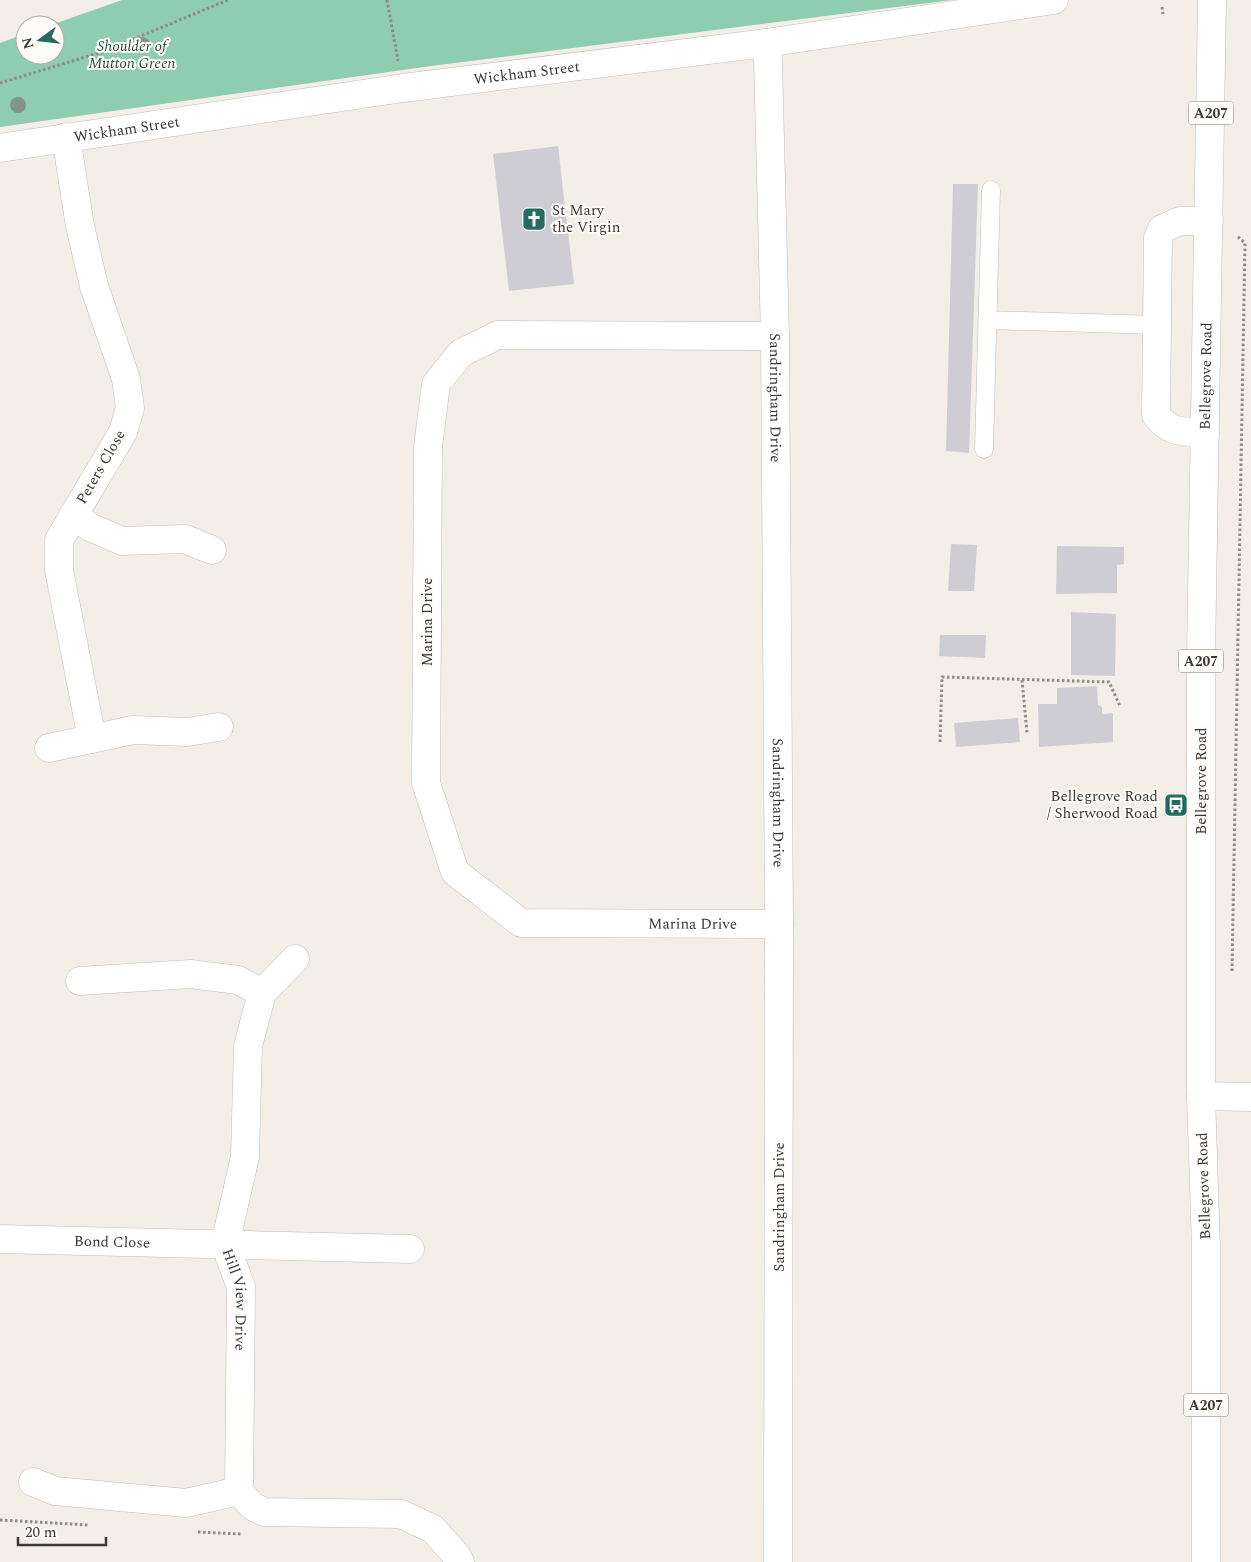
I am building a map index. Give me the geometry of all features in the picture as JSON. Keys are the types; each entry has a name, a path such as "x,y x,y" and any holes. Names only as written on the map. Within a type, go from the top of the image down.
{"street":[{"name":"Wickham Street","path":"0,148 403,88 766,43 1054,0"},
{"name":"Bellegrove Road","path":"1206,1562 1206,1248 1201,1096 1201,654 1212,0"},
{"name":"Sandringham Drive","path":"766,43 775,336 779,924 778,1562"},
{"name":"Peters Close","path":"66,137 71,158 80,226 94,286 126,379 130,408 123,432 59,540 58,570 92,739"},
{"path":"1205,433 1179,431 1165,426 1156,414 1158,238 1162,229 1180,221 1209,221"},
{"name":"Marina Drive","path":"775,336 498,335 461,352 436,384 428,447 426,783 455,872 521,922 779,924"},
{"path":"73,514 90,527 122,541 185,540 212,550"},
{"path":"49,748 133,730 187,732 219,727"},
{"path":"80,981 190,974 238,980 262,993 295,958"},
{"name":"Hill View Drive","path":"239,1491 241,1287 225,1244 245,1157 248,1046 262,993"},
{"path":"1201,1096 1251,1096"},
{"name":"Bond Close","path":"0,1239 410,1249"},
{"path":"33,1482 56,1491 186,1503 239,1491 252,1506 264,1512 401,1514 433,1529 460,1562"}],"lane":[{"path":"984,448 991,190"},
{"path":"988,320 1157,325"}],"path":[{"path":"0,83 102,52 228,0"},
{"path":"387,0 403,88"},
{"path":"1162,7 1163,14"},
{"path":"1232,976 1244,244"},
{"path":"1228,654 1237,654"},
{"path":"940,742 942,677 1109,682 1120,706"},
{"path":"1022,680 1027,733"},
{"path":"0,1520 89,1525"},
{"path":"189,1531 248,1534"}],"green space":[{"name":"Shoulder of Mutton Green","path":"122,0 952,0 431,66 0,127 0,43 15,38 15,65 65,65 65,20"}],"building":[{"name":"St Mary the Virgin","path":"558,146 574,284 509,291 493,154"},
{"path":"953,184 978,184 969,453 946,451"},
{"path":"951,544 977,545 974,591 948,591"},
{"path":"1057,546 1124,547 1124,564 1117,565 1117,593 1056,594"},
{"path":"1071,612 1116,614 1115,676 1071,675"},
{"path":"940,635 986,635 985,658 939,656"},
{"path":"1097,686 1098,705 1102,707 1102,714 1113,713 1113,742 1039,747 1038,704 1057,704 1057,688"},
{"path":"1018,718 1020,742 956,747 954,723"}],"place":[{"name":"St Mary the Virgin","path":"534,219"},
{"name":"Bellegrove Road / Sherwood Road","path":"1176,805"}]}
